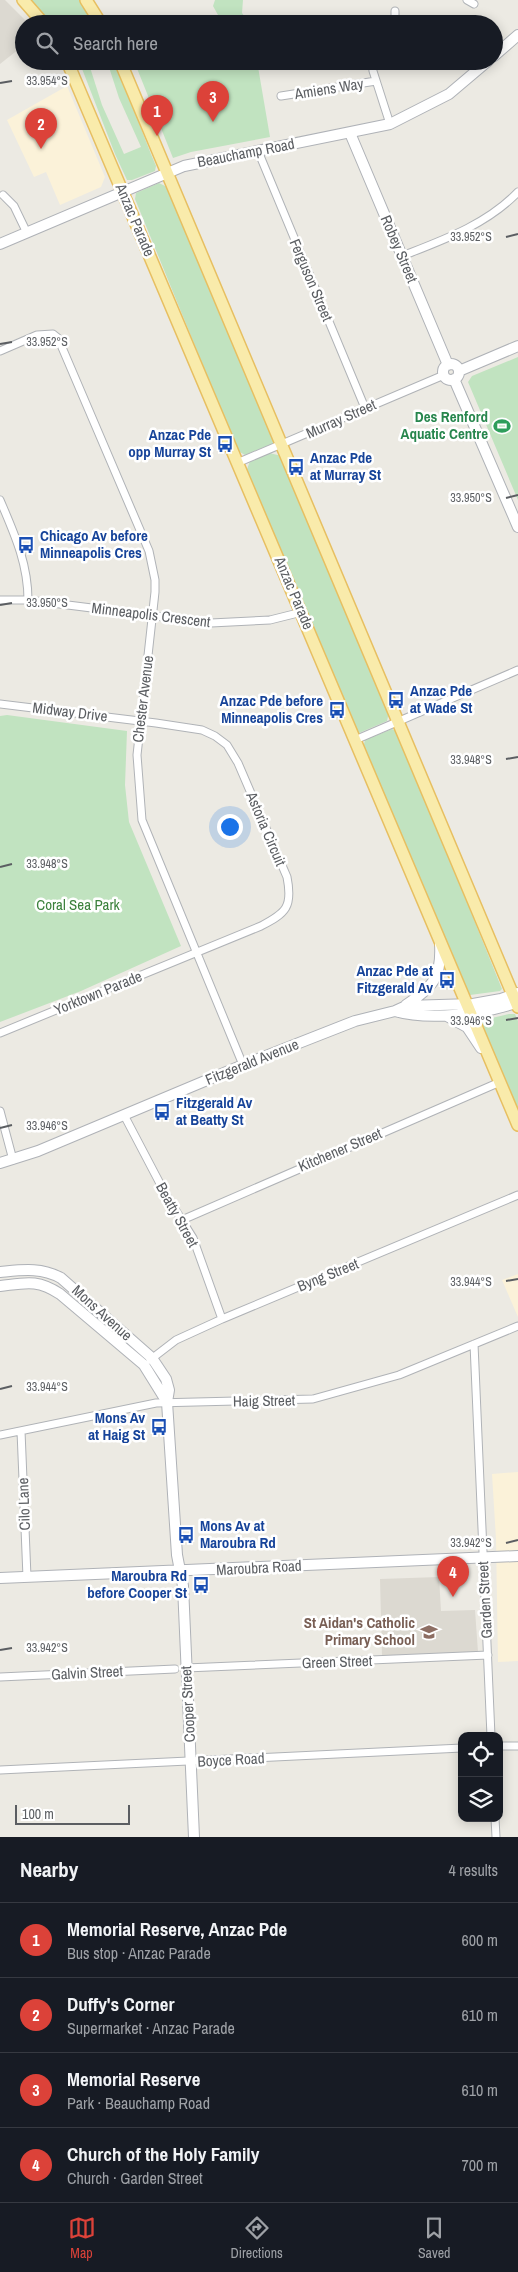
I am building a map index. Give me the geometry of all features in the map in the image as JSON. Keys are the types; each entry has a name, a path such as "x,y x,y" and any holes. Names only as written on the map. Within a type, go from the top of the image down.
{"main road":[{"path":"23,0 36,15"},
{"path":"86,0 95,15"},
{"name":"Anzac Parade","path":"71,70 518,1125"},
{"path":"124,70 517,1000"}],"street":[{"path":"467,0 474,4"},
{"path":"503,48 518,35"},
{"path":"374,70 390,124"},
{"name":"Beauchamp Road","path":"0,244 167,173 199,162 390,124 448,94 477,70"},
{"name":"Amiens Way","path":"281,96 376,81"},
{"name":"Robey Street","path":"350,133 448,365 444,368 452,375"},
{"name":"Ferguson Street","path":"258,151 366,408"},
{"path":"402,256 481,222 497,211 518,192"},
{"path":"3,195 14,206 27,233"},
{"name":"Chester Avenue","path":"0,351 37,335 53,334 61,342 150,551 155,580 153,615 136,755 142,820 243,1065"},
{"path":"518,346 452,375 518,527"},
{"name":"Murray Street","path":"237,463 366,408 452,375"},
{"path":"0,500 22,552 28,579 28,600"},
{"name":"Minneapolis Crescent","path":"0,600 28,600 211,623 243,623 270,620 302,612"},
{"path":"355,740 518,670"},
{"name":"Midway Drive","path":"0,704 140,721"},
{"name":"Astoria Circuit","path":"140,721 202,730 215,736 227,746 238,763 287,877 289,897 282,915 261,926 196,952"},
{"path":"406,1006 435,982 441,962 440,940"},
{"name":"Yorktown Parade","path":"0,1033 196,952"},
{"name":"Fitzgerald Avenue","path":"395,1011 405,1014 443,1014 501,999 517,1000"},
{"name":"Fitzgerald Avenue","path":"0,1164 355,1021 395,1011 406,1006 468,1009"},
{"path":"443,1014 460,1022 470,1030 498,1077"},
{"name":"Kitchener Street","path":"182,1220 498,1077"},
{"path":"0,1111 13,1160"},
{"name":"Beatty Street","path":"124,1115 166,1195 192,1238 222,1319"},
{"name":"Byng Street","path":"148,1361 176,1340 222,1319 518,1195"},
{"name":"Mons Avenue","path":"0,1272 34,1269 49,1272 61,1278 166,1379 169,1390 167,1402 177,1555 182,1572"},
{"name":"Mons Avenue","path":"0,1286 34,1283 46,1285 148,1361"},
{"name":"Haig Street","path":"0,1435 104,1412 167,1402 313,1399 399,1375 518,1326"},
{"name":"Garden Street","path":"474,1344 491,1732"},
{"name":"Cilo Lane","path":"21,1431 27,1577"},
{"name":"Maroubra Road","path":"0,1578 182,1572 518,1556"},
{"name":"Cooper Street","path":"182,1572 194,1837"},
{"name":"Green Street","path":"186,1668 488,1655"},
{"name":"Galvin Street","path":"0,1677 174,1668"},
{"path":"503,1747 518,1746"},
{"name":"Boyce Road","path":"0,1770 458,1748"},
{"path":"495,1822 496,1837"}],"shaded area":[{"path":"0,0 5,0 20,15 15,15 15,52 0,64"},
{"path":"67,86 105,177 101,187 60,205 46,172 34,177 7,120"},
{"path":"518,1274 518,1317 502,1280"},
{"path":"518,1472 518,1661 498,1662 496,1539 492,1474"},
{"name":"St Aidan's Catholic Primary School","path":"439,1577 441,1611 475,1610 478,1652 382,1656 380,1579"}],"green space":[{"path":"29,0 82,0 92,15 42,15"},
{"path":"215,0 243,0 243,15 218,15 213,6"},
{"path":"82,70 91,70 102,105 124,154 141,147 119,98 110,70 119,70 156,166 155,171 132,180 127,180"},
{"path":"138,70 259,70 270,137 191,152 173,158"},
{"path":"159,183 165,186 172,196 274,441 272,444 245,455 238,451 135,199 136,193"},
{"name":"Des Renford Aquatic Centre","path":"518,357 518,500 468,382 472,376"},
{"path":"269,453 282,456 389,712 387,721 359,733 355,730 246,472 250,461"},
{"name":"Coral Sea Park","path":"7,715 127,731 125,785 129,822 181,946 81,991 0,1022 0,716"},
{"path":"392,729 398,732 502,989 500,991 470,995 466,990 363,748 365,740"},
{"path":"515,1014 518,1021 518,1109 516,1110 479,1021"}],"place":[{"name":"Memorial Reserve","path":"213,122"},
{"name":"Memorial Reserve, Anzac Pde","path":"157,136"},
{"name":"Duffy's Corner","path":"41,149"},
{"name":"Des Renford Aquatic Centre","path":"502,426"},
{"name":"Anzac Pde opp Murray St","path":"225,444"},
{"name":"Anzac Pde at Murray St","path":"296,467"},
{"name":"Chicago Av before Minneapolis Cres","path":"26,545"},
{"name":"Anzac Pde at Wade St","path":"396,700"},
{"name":"Anzac Pde before Minneapolis Cres","path":"337,710"},
{"name":"Anzac Pde at Fitzgerald Av","path":"447,980"},
{"name":"Fitzgerald Av at Beatty St","path":"162,1112"},
{"name":"Mons Av at Haig St","path":"159,1427"},
{"name":"Mons Av at Maroubra Rd","path":"186,1535"},
{"name":"Maroubra Rd before Cooper St","path":"201,1585"},
{"name":"Church of the Holy Family","path":"453,1597"},
{"name":"St Aidan's Catholic Primary School","path":"429,1632"}]}
